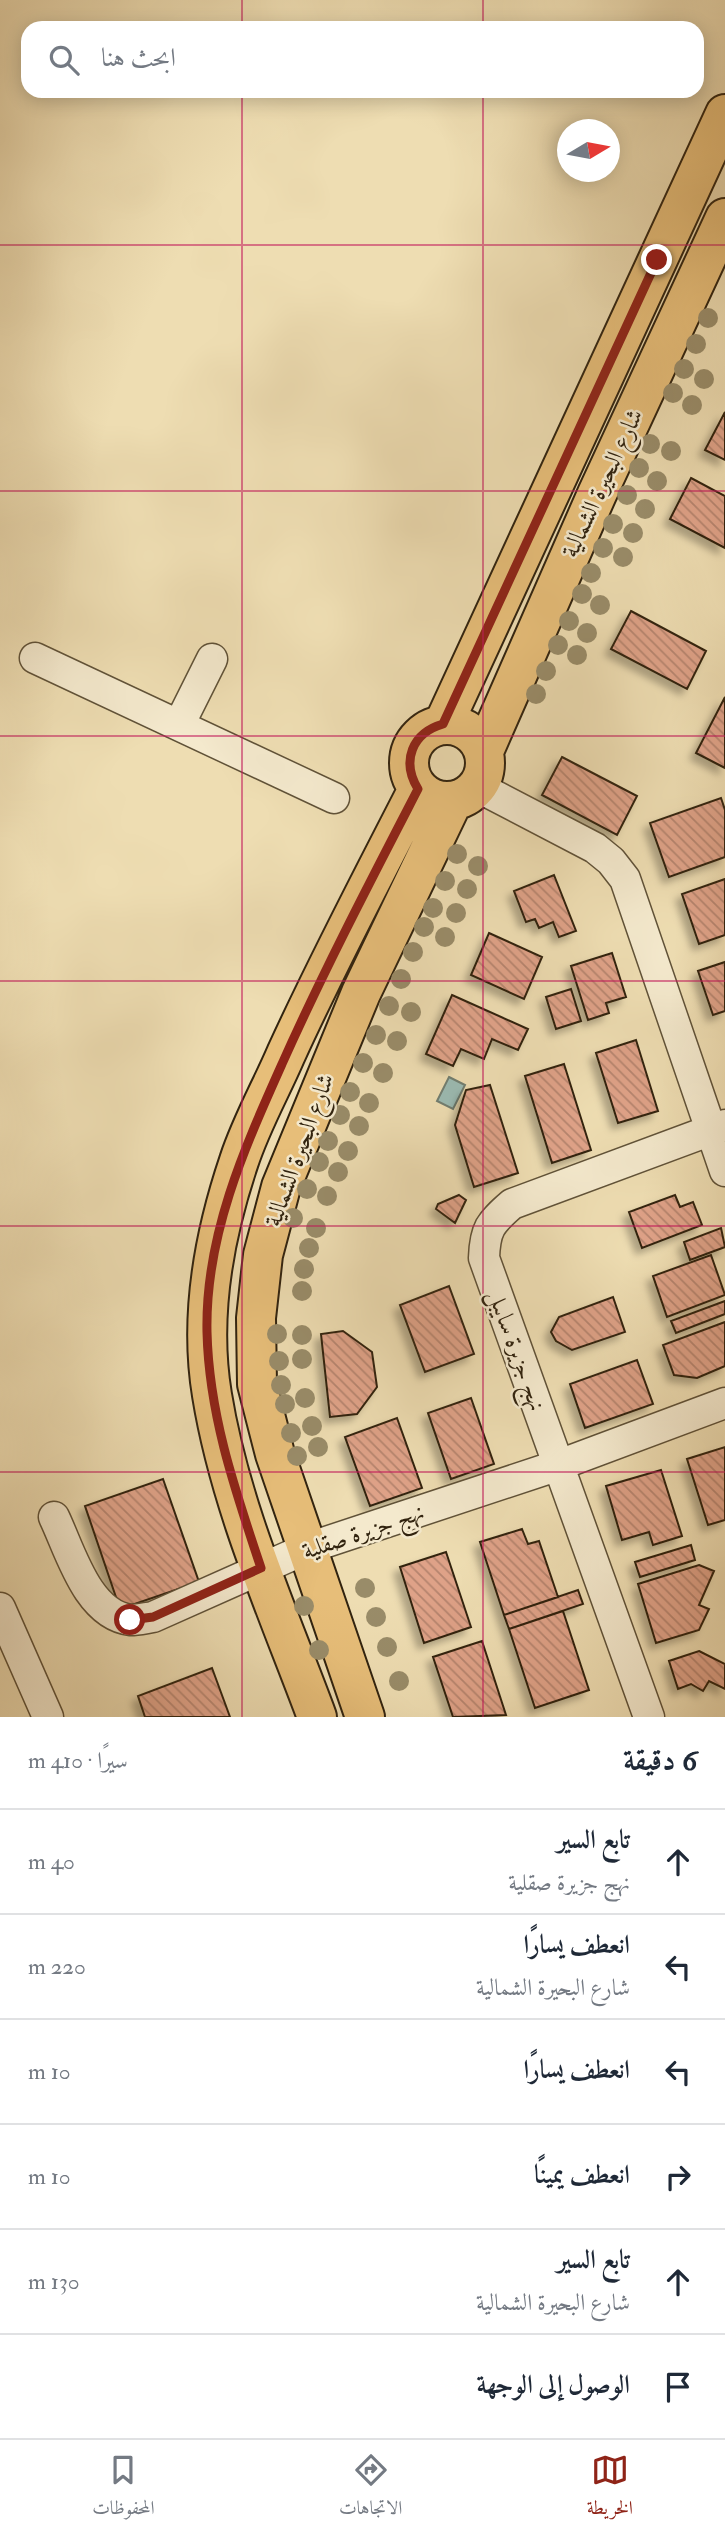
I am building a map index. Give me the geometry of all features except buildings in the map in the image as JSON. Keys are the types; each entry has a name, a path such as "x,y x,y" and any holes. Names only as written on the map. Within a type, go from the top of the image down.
{"main road":[{"name":"شارع البحيرة الشمالية","path":"443,724 725,114"},
{"name":"شارع البحيرة الشمالية","path":"365,1717 275,1454 257,1384 256,1318 262,1255 281,1186 361,993 725,218"},
{"path":"443,724 468,730 458,782 409,770 411,749 424,732 443,724"},
{"name":"شارع البحيرة الشمالية","path":"317,1717 261,1568 225,1460 212,1394 207,1329 221,1220 240,1158 323,972 458,782"}],"street":[{"path":"35,658 334,797"},
{"path":"179,725 212,659"},
{"path":"458,782 595,848 611,861 625,879 718,1128 725,1171"},
{"name":"نهج جزيرة سايبل","path":"649,1717 484,1258 485,1234 495,1219 512,1204 718,1128"},
{"name":"نهج جزيرة صقلية","path":"54,1517 93,1598 110,1611 130,1620 153,1617 308,1548 559,1465 725,1403"},
{"path":"0,1608 48,1717"}],"water":[{"path":"449,1077 465,1085 453,1109 437,1101"}],"route":[{"path":"130,1620 153,1617 261,1568 225,1460 212,1394 207,1329 211,1278 221,1220 240,1158 335,947 418,789 409,770 411,749 424,732 443,724 657,260"}]}
